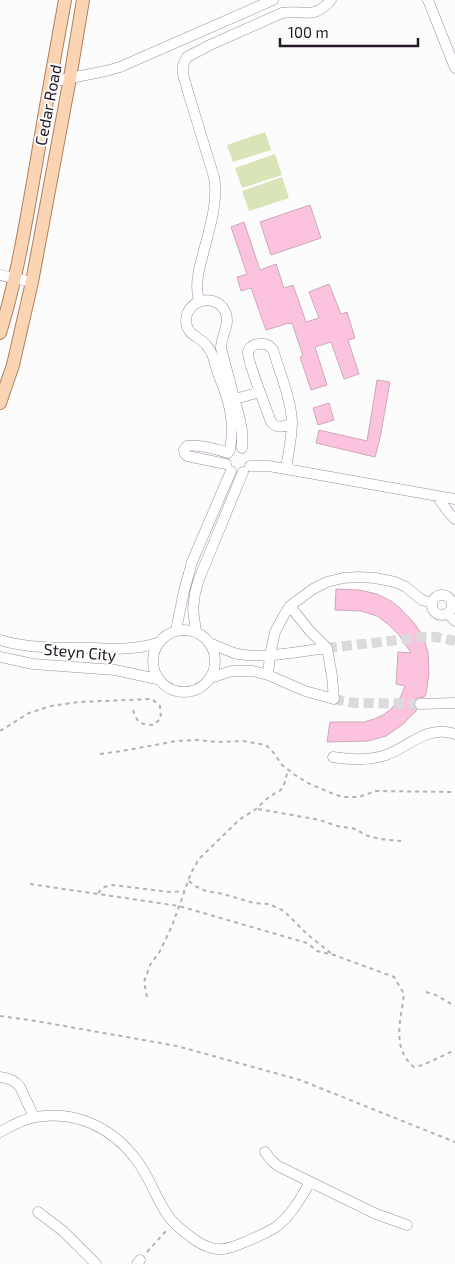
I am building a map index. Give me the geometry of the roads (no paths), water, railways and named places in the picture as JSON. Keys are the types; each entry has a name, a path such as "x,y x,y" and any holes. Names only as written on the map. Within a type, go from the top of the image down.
{"main road":[{"name":"Cedar Road","path":"0,333 27,216 66,0"},
{"name":"Cedar Road","path":"0,403 13,365 32,282 83,0"}],"street":[{"path":"50,82 120,67 273,0"},
{"path":"195,304 191,290 208,212 213,204 215,192 214,177 183,74 183,65 187,57 282,13 322,10 332,0"},
{"path":"428,0 455,68"},
{"path":"0,275 32,282"},
{"path":"176,630 192,562 228,468 225,460 229,451 232,424 228,402 208,346 193,336 187,325 188,313 195,304 205,300 217,302 225,311 227,317 221,348 242,431 242,448"},
{"path":"286,469 292,431 292,423 289,403 273,350 270,346 262,343 254,345 248,351 250,362 271,422 282,427 292,423"},
{"path":"235,399 260,392"},
{"path":"196,632 193,609 199,579 248,466 248,452 238,447 229,451 192,445 187,446 184,450 188,456 239,473 248,466 269,466 455,499"},
{"path":"437,496 455,518"},
{"path":"268,675 275,632 290,606 313,589 327,582 343,578 376,578 395,582 422,600 432,604"},
{"path":"451,610 444,614 438,614 433,610 434,598 443,595 450,600 455,621"},
{"path":"210,678 232,671 252,671 268,675 305,691 334,699 327,648 309,630 290,606"},
{"path":"176,630 196,632 203,636 209,643 215,656 214,671 210,678 204,686 194,691 184,693 169,689 157,679 153,670 152,661 158,643 169,633 176,630"},
{"name":"Steyn City","path":"0,640 35,646 72,648 128,649 141,648 158,643"},
{"path":"209,643 234,653 248,655 270,655 327,648"},
{"name":"Steyn City","path":"0,657 33,664 115,670 157,679"},
{"path":"420,704 455,704"},
{"path":"333,757 351,760 368,759 394,751 430,733 446,731 455,734"},
{"path":"0,1077 18,1083 34,1117"},
{"path":"0,1132 34,1117 70,1116 96,1125 124,1145 136,1159 173,1222 208,1248 217,1250 235,1246 278,1226 287,1218 310,1182"},
{"path":"265,1152 278,1166 376,1214 407,1225"},
{"path":"38,1212 96,1264"}],"tunnel":[{"path":"327,648 424,637 436,637 455,641"},
{"path":"334,699 355,703 420,704"}]}
